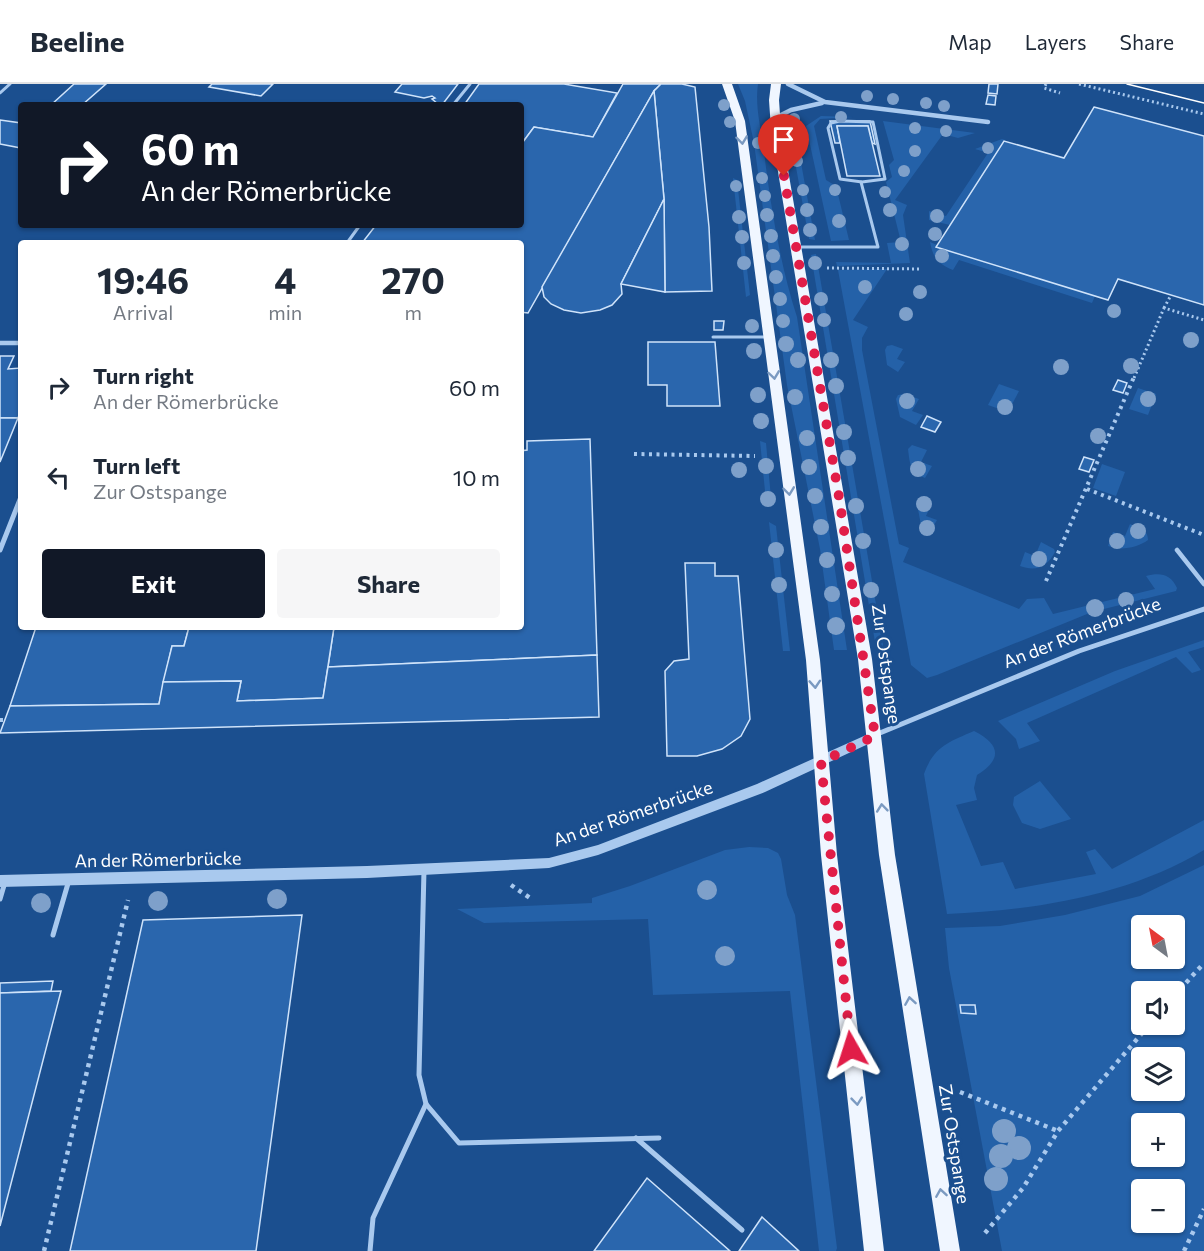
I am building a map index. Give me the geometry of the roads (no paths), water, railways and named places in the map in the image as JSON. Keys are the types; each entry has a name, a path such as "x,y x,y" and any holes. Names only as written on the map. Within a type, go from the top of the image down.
{"main road":[{"path":"727,84 740,121 813,660 829,855 874,1251"},
{"name":"Zur Ostspange","path":"776,84 775,118 839,497 875,736 887,855 950,1251"}],"street":[{"path":"788,84 825,102 988,122"},
{"path":"775,118 791,110 825,102"},
{"path":"0,343 18,343"},
{"path":"0,550 18,505"},
{"name":"An der Römerbrücke","path":"3,881 424,870 549,862 598,849 761,788 875,736 1093,646 1155,623 1204,609"}],"lane":[{"path":"0,93 10,84"},
{"path":"455,102 470,84"},
{"path":"873,122 885,179 879,182 861,182 840,179 837,174 828,128 831,123 873,122"},
{"path":"795,247 878,247 861,182"},
{"path":"713,337 769,337"},
{"path":"1178,550 1204,584"},
{"path":"424,870 418,1075 426,1104 459,1143 659,1138"},
{"path":"53,935 69,880"},
{"path":"0,899 3,881"},
{"path":"370,1251 373,1218 426,1104"},
{"path":"636,1138 742,1230"}],"tram line":[{"path":"1127,84 1204,103"}]}
